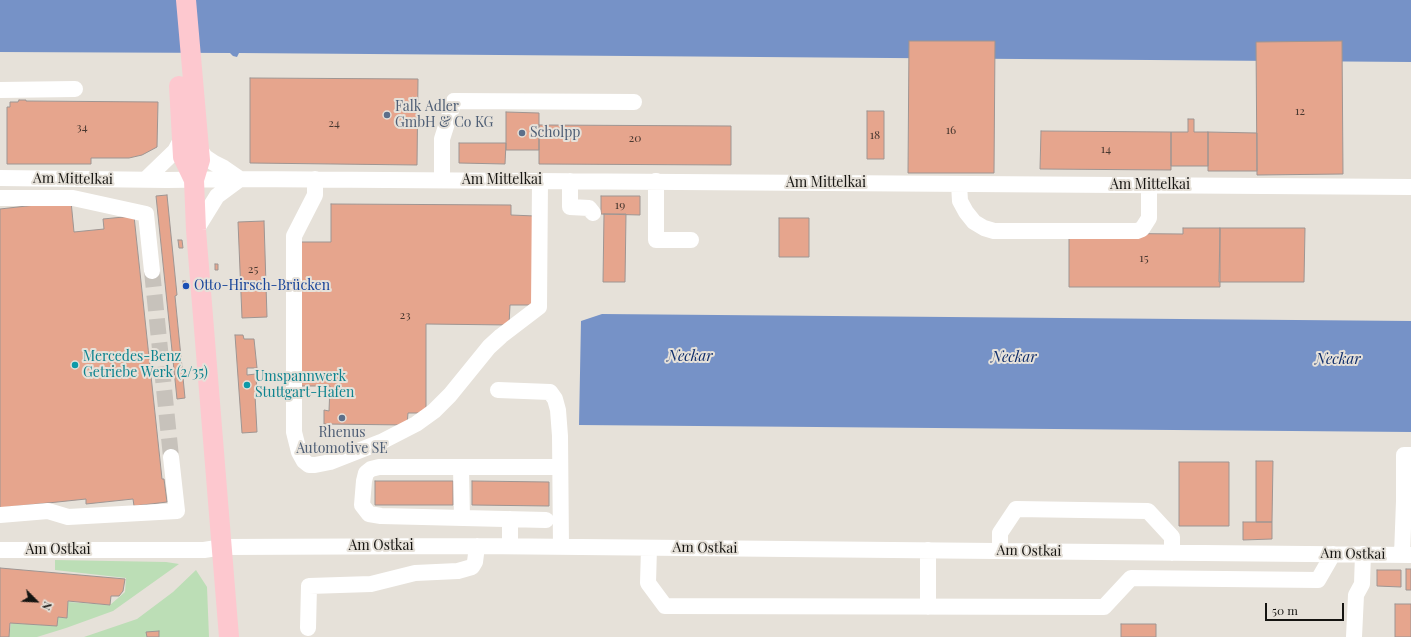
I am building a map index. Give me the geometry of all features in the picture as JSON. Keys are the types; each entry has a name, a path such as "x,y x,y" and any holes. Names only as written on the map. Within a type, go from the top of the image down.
{"main road":[{"path":"173,0 187,102"},
{"path":"186,0 187,102 190,143 183,157 194,180 196,230 223,547 229,637"}],"street":[{"path":"0,90 75,89"},
{"path":"442,180 442,139 454,101 634,102"},
{"path":"146,180 175,151 190,143 214,163 240,179 217,196 196,230"},
{"name":"Am Mittelkai","path":"0,178 1411,187"},
{"path":"315,179 315,195 294,236 294,432 299,452 304,461 309,465 315,466 330,462 381,442 416,424 434,411 450,395 488,347 539,306 540,181"},
{"path":"570,181 570,207 589,208 593,213"},
{"path":"656,181 656,240 691,240"},
{"path":"959,184 960,202 974,222 984,228 1002,231 1137,231 1142,229 1149,218 1149,185"},
{"path":"0,198 73,198 146,214 152,271"},
{"path":"498,390 550,392 556,399 560,436 561,547"},
{"path":"1407,455 1407,555"},
{"path":"0,515 48,511 68,517 177,511 171,457"},
{"path":"546,520 381,516 369,514 362,506 366,473 371,469 379,467 560,467"},
{"path":"461,467 462,518"},
{"path":"1000,550 1000,533 1016,509 1148,511 1172,537 1172,553"},
{"path":"510,519 510,546"},
{"path":"308,628 309,586 371,584 415,574 458,571 472,567 476,562 478,546"},
{"name":"Am Ostkai","path":"0,550 204,550 223,547 510,546 1407,555"},
{"path":"649,548 648,583 665,606 1104,607 1131,578 1318,580 1333,554"},
{"path":"928,550 928,607"},
{"path":"1354,637 1356,595 1362,584 1363,554"}],"green space":[{"path":"55,560 166,562 179,564 113,611 37,637 9,637 11,623 57,626 58,617 67,618 68,602 110,605 125,592 126,578 55,570"},
{"path":"196,570 207,587 209,637 84,637 137,619 173,592"}],"water":[{"path":"0,0 1411,0 1411,62 239,53 237,57 230,53 0,52"},
{"name":"Neckar","path":"602,314 1411,321 1411,432 579,425 581,321"}],"building":[{"path":"909,41 995,41 994,173 908,173"},
{"path":"1342,41 1343,174 1257,175 1256,42"},
{"path":"250,78 418,79 417,165 250,163"},
{"path":"19,100 158,102 157,147 142,155 129,158 91,158 91,164 7,164 7,107 10,107 10,102 18,102"},
{"path":"867,111 884,111 884,159 867,159"},
{"path":"506,112 539,113 539,150 506,150"},
{"path":"1188,119 1194,119 1194,132 1208,132 1208,166 1171,166 1171,132 1188,132"},
{"path":"539,125 731,126 731,165 539,164"},
{"path":"1041,131 1171,132 1171,170 1040,169"},
{"path":"1208,132 1257,133 1257,171 1208,171"},
{"path":"459,143 506,143 505,164 459,163"},
{"path":"167,195 185,398 177,399 156,196"},
{"path":"601,196 640,196 640,215 601,214"},
{"name":"Mercedes-Benz Getriebe Werk (2/35)","path":"71,201 74,232 104,229 103,219 134,216 162,479 164,479 167,502 134,506 133,499 86,504 86,499 0,508 0,209"},
{"path":"331,204 511,205 511,215 535,216 535,305 510,305 509,325 426,324 426,413 408,413 407,425 324,424 324,410 329,411 330,386 300,386 301,242 331,242"},
{"path":"604,214 626,214 625,282 603,282"},
{"path":"779,218 809,218 809,257 779,257"},
{"path":"264,221 267,317 242,318 238,222"},
{"path":"1183,228 1220,228 1220,287 1069,287 1069,233 1183,234"},
{"path":"1220,228 1305,228 1304,282 1219,282"},
{"path":"178,240 182,240 183,248 179,248"},
{"path":"215,264 218,264 218,270 215,270"},
{"path":"183,281 186,281 187,289 183,289"},
{"name":"Umspannwerk Stuttgart-Hafen","path":"235,335 243,335 244,339 254,339 257,368 247,368 247,375 256,374 257,395 255,395 257,432 242,433"},
{"path":"1256,461 1273,461 1272,522 1256,522"},
{"path":"1179,462 1229,462 1229,526 1179,526"},
{"path":"375,481 453,481 453,505 375,505"},
{"path":"472,481 549,482 549,506 472,505"},
{"path":"1243,522 1272,522 1272,539 1243,540"},
{"path":"0,568 125,579 123,591 119,596 111,596 110,605 68,601 67,618 58,617 57,626 10,623 9,637 0,637"},
{"path":"1406,569 1411,569 1411,590 1406,590"},
{"path":"1377,570 1401,570 1401,587 1377,586"},
{"path":"1395,604 1411,604 1411,637 1395,637"},
{"path":"1121,624 1156,624 1156,637 1121,637"},
{"path":"159,631 159,637 147,637 146,632"}],"tunnel":[{"path":"152,271 171,457"}],"place":[{"name":"Falk Adler GmbH & Co KG","path":"387,115"},
{"name":"Scholpp","path":"522,133"},
{"name":"Otto-Hirsch-Brücken","path":"186,286"},
{"name":"Mercedes-Benz Getriebe Werk (2/35)","path":"75,365"},
{"name":"Umspannwerk Stuttgart-Hafen","path":"247,385"},
{"name":"Rhenus Automotive SE","path":"342,418"}]}
